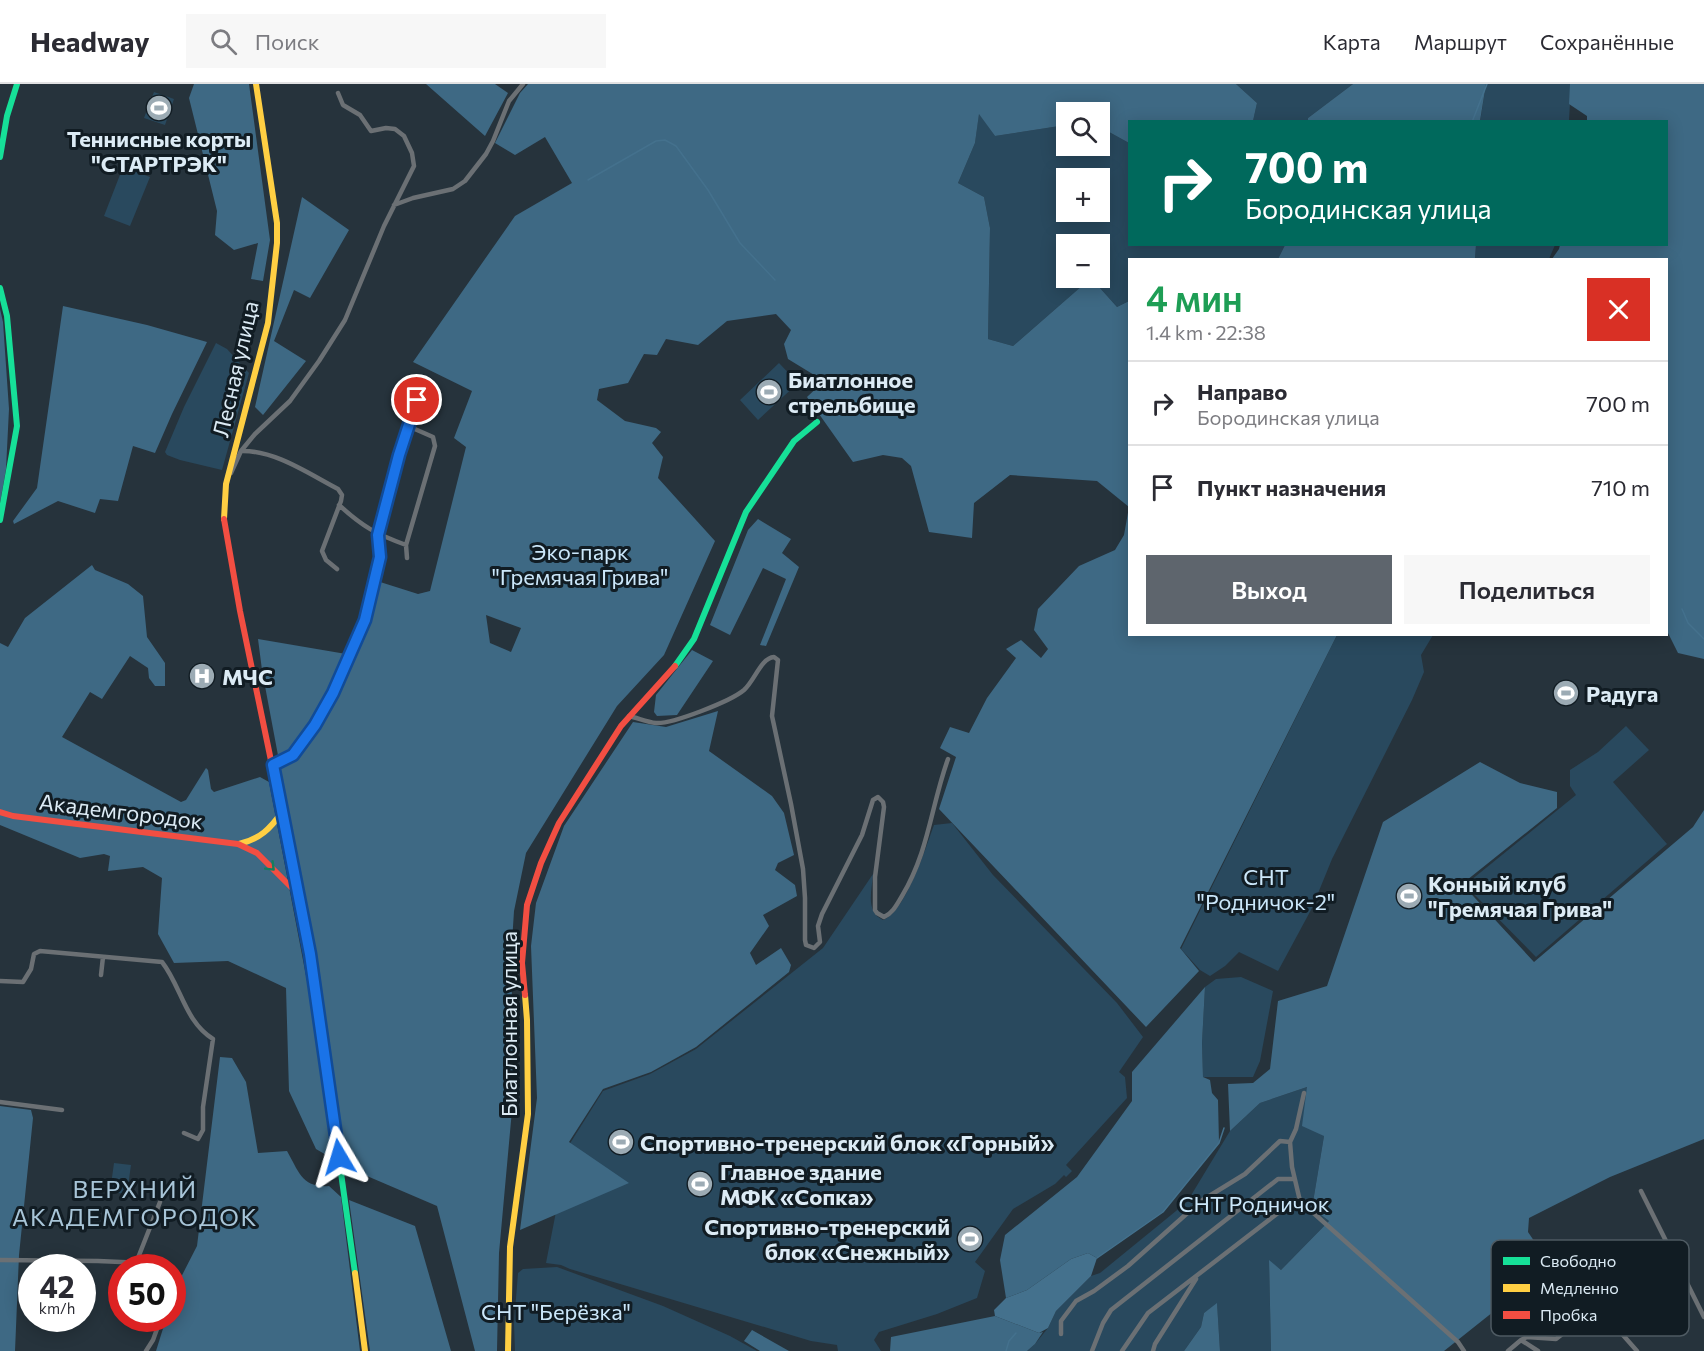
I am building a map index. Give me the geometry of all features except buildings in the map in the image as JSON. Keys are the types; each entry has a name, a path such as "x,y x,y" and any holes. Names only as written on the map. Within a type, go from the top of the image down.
{"main road":[{"path":"0,157 7,116 17,84"},
{"name":"Лесная улица","path":"256,84 277,223 277,243 268,323 226,484 224,522 242,622 300,896 328,1073 365,1351"},
{"path":"0,288 7,316 17,426 0,520"},
{"name":"Биатлонная улица","path":"508,1351 510,1246 528,1114 527,1020 522,963 527,905 541,863 559,824 628,716 657,688 683,657 694,639 746,512 794,441 818,422"},
{"name":"Академгородок","path":"0,812 13,816 238,844"},
{"path":"238,844 255,841 267,833 282,812"},
{"path":"238,844 257,853 300,896"}],"street":[{"path":"394,205 453,189 465,182 494,141 509,101 523,84"},
{"path":"226,484 241,451 255,434 290,401 340,329 394,205 414,166 412,153 404,136 395,129 371,131 360,115 343,105 338,93"},
{"path":"273,765 293,755 315,725 333,693 365,620 380,557 378,535 417,400"},
{"path":"407,558 406,545 435,446 433,437 408,426"},
{"path":"241,451 250,451 275,458 338,489 342,495 322,551 326,560 337,569"},
{"path":"339,505 358,523 378,535 406,545"},
{"path":"628,716 657,723 671,721 727,701 750,684 764,661 769,657 778,660 772,716 803,869 806,945 814,948 820,942 818,926 822,914 862,835 873,800 878,797 884,807 875,877 875,910 884,917 895,908 914,874 927,839 948,759"},
{"path":"0,981 23,982 31,969 34,954 38,951 162,962 192,1017 213,1039 203,1107 202,1133 198,1139 184,1133"},
{"path":"101,975 103,957"},
{"path":"1304,1094 1296,1129 1290,1142 1294,1179 1300,1201 1458,1342 1464,1351"},
{"path":"0,1102 62,1110"},
{"path":"1061,1335 1061,1321 1076,1301 1094,1292 1128,1266 1201,1202 1245,1174 1280,1141 1290,1142"},
{"path":"1092,1351 1111,1310 1278,1179 1294,1179"},
{"path":"1641,1191 1666,1240"},
{"path":"1122,1351 1143,1318 1295,1200 1300,1201"},
{"path":"140,1254 160,1202"},
{"path":"0,1260 108,1262"},
{"path":"1153,1351 1155,1344 1198,1275"},
{"path":"1689,1287 1704,1317"},
{"path":"146,1351 156,1332"},
{"path":"1508,1351 1527,1337 1556,1339 1560,1336"},
{"path":"1624,1336 1637,1351"},
{"path":"1521,1340 1538,1351"}],"green space":[{"path":"194,84 249,84 270,240 263,281 251,279 258,243 234,250 215,235 217,211 189,98"},
{"path":"426,84 495,84 508,93 485,136"},
{"name":"Эко-парк \"Гремячая Грива\"","path":"528,84 1236,84 1257,103 1253,120 1128,120 1128,142 1110,133 1110,102 1056,102 1056,127 995,136 979,114 975,143 958,183 984,197 990,228 988,339 1013,346 1080,288 1100,288 1117,307 1128,302 1128,506 1097,481 1010,475 974,503 972,538 929,532 911,466 902,458 883,455 853,462 807,397 824,381 788,359 784,344 791,330 776,314 727,321 698,345 666,339 657,355 644,354 628,383 599,389 597,400 625,421 656,428 661,432 652,443 663,457 658,478 715,541 664,655 617,706 526,853 514,911 511,958 514,1088 499,1253 497,1351 475,1351 437,1206 346,1167 298,862 258,639 352,655 369,617 377,581 418,594 430,591 466,447 454,438 472,391 413,362 515,216 572,183 545,137 515,155 495,143 520,93","holes":["486,615 521,628 511,652 490,643"]},
{"path":"1236,84 1353,84 1308,120 1253,120 1257,103"},
{"path":"1353,84 1486,84 1480,120 1308,120"},
{"path":"1486,84 1571,84 1569,120 1480,120"},
{"path":"1570,84 1704,84 1704,659 1678,653 1668,633 1668,258 1553,258 1560,246 1668,246 1668,120 1587,120 1587,116 1569,104"},
{"name":"Теннисные корты \"СТАРТРЭК\"","path":"154,92 174,99 165,125 144,118"},
{"path":"979,113 995,136 1056,127 1056,156 1110,156 1110,133 1128,142 1128,246 1284,246 1278,258 1128,258 1128,302 1117,307 1100,288 1110,288 1110,234 1056,234 1056,288 1080,288 1013,346 988,339 990,228 984,197 958,183 975,143"},
{"path":"123,167 150,177 130,226 104,216"},
{"path":"302,197 349,230 310,298 294,290 274,341 306,361 263,415 255,407"},
{"path":"1284,246 1476,246 1475,258 1278,258"},
{"path":"1476,246 1555,246 1549,258 1475,258"},
{"path":"63,306 147,325 207,342 155,453 133,446 118,501 100,499 95,513 58,501 14,524 13,521 37,488"},
{"path":"0,309 3,322 9,409 6,469 0,503"},
{"path":"216,343 227,349 249,373 222,470 180,460 165,452 184,407"},
{"name":"Биатлонное стрельбище","path":"779,363 798,383 758,420 740,400"},
{"path":"1128,513 1128,636 1336,636 1180,948 1199,971 1146,1027 939,809 956,757 940,748 950,727 969,733 987,698 1016,658 1006,649 1021,640 1041,658 1048,649 1034,630 1038,609 1079,566 1115,550 1124,535"},
{"path":"758,519 791,539 782,553 799,567 766,646 760,645 786,579 763,568 730,635 710,625 748,530"},
{"path":"92,565 95,570 128,584 143,596 147,637 165,663 165,686 155,686 149,678 148,668 130,656 102,699 90,692 62,737 181,802 186,800 206,768 211,789 214,792 260,777 269,782 311,1002 333,1159 316,1149 289,1091 286,988 228,961 174,963 158,934 162,878 143,867 108,871 110,856 104,854 80,858 0,825 0,643 8,647 25,618"},
{"name":"СНТ \"Родничок-2\"","path":"1337,636 1432,636 1421,655 1424,672 1412,700 1332,859 1312,908 1278,971 1239,952 1225,966 1210,976 1200,970 1181,949"},
{"path":"692,650 713,661 677,715 657,716 654,712 656,695"},
{"path":"718,711 709,751 772,796 784,813 794,855 778,863 775,870 795,885 797,896 763,915 769,926 750,953 756,965 781,948 791,965 789,972 696,1047 651,1072 603,1089 569,1142 629,1183 520,1230 537,1098 531,946 536,903 564,826 633,722 666,727"},
{"path":"1626,726 1649,750 1613,782 1667,844 1536,957 1465,885 1576,795 1570,786 1570,770 1598,752"},
{"path":"1480,762 1520,783 1557,792 1557,808 1462,884 1534,962 1693,827 1704,810 1704,1139 1610,1177 1529,1218 1528,1232 1533,1240 1491,1240 1491,1314 1444,1351 1271,1351 1269,1260 1281,1270 1329,1221 1312,1208 1324,1136 1302,1126 1307,1087 1260,1103 1230,1131 1228,1084 1253,1083 1270,1069 1278,1001 1327,986 1383,822"},
{"path":"952,823 993,875 1117,1003 1143,1037 1119,1072 1125,1077 1127,1098 1066,1165 1072,1171 1013,1209 975,1262 985,1271 977,1298 937,1314 879,1332 874,1340 881,1351 838,1351 837,1345 811,1341 561,1265 546,1263 569,1145 603,1091 650,1074 696,1049 823,948 873,874 871,900 874,912 883,920 891,915 907,893 934,825"},
{"path":"1241,977 1273,991 1260,1061 1253,1077 1203,1077 1205,987 1216,979"},
{"path":"1205,987 1203,1077 1210,1080 1212,1093 1218,1100 1219,1143 1163,1212 1097,1258 1088,1253 1071,1259 1027,1290 1006,1298 1000,1260 1005,1235 1077,1177 1132,1101 1132,1072"},
{"path":"220,1057 232,1058 246,1082 258,1153 287,1151 302,1177 313,1184 329,1186 341,1197 360,1351 156,1351 162,1332 186,1332 186,1267 197,1246"},
{"name":"СНТ Родничок","path":"1307,1087 1324,1136 1312,1208 1329,1221 1281,1270 1269,1261 1271,1351 1220,1351 1217,1304 1204,1313 1201,1327 1184,1351 1027,1351 1048,1328 1056,1311 1091,1276 1100,1273 1187,1202 1230,1131 1260,1103"},
{"path":"0,1106 31,1110 33,1118 18,1254 15,1351 0,1351"},
{"path":"114,1163 131,1165 127,1194 110,1192"},
{"path":"349,1200 415,1226 451,1351 370,1351"},
{"name":"СНТ \"Берёзка\"","path":"557,1267 663,1306 730,1336 757,1351 515,1351 514,1324 518,1273 523,1269"},
{"path":"1217,1303 1220,1351 1184,1351 1201,1327 1204,1313"},
{"path":"995,1316 1039,1333 1043,1332 1027,1351 890,1351 891,1337"},
{"path":"752,1330 789,1351 760,1351 744,1341"}],"shaded area":[{"path":"1088,1253 1097,1258 1091,1276 1056,1311 1048,1328 1039,1333 995,1316 994,1310 1006,1298 1027,1290 1071,1259"}],"waterway":[{"path":"1473,120 1487,84"},
{"path":"588,180 656,141 665,140 676,146 708,190 740,243 775,280"},
{"path":"1682,609 1688,623 1704,639"},
{"path":"1097,1258 1163,1212 1219,1143 1224,1128"},
{"path":"1006,1351 1009,1341 1016,1333"}],"traffic: fast":[{"path":"0,157 7,116 17,84"},
{"path":"0,288 7,316 17,426 0,520"},
{"path":"675,666 694,639 746,512 794,441 817,422"},
{"path":"309,944 355,1273"}],"traffic: slow":[{"path":"224,519 226,484 268,323 277,243 277,223 256,84"},
{"path":"239,844 264,833 282,812"},
{"path":"508,1351 510,1247 528,1114 525,995"},
{"path":"355,1273 365,1351"}],"traffic: jam":[{"path":"224,519 240,611 309,944"},
{"path":"525,995 522,963 527,905 541,863 559,823 621,726 675,666"},
{"path":"0,812 13,816 238,844 257,853 299,895"}],"place":[{"name":"Теннисные корты \"СТАРТРЭК\"","path":"159,108"},
{"name":"Биатлонное стрельбище","path":"769,392"},
{"name":"МЧС","path":"202,676"},
{"name":"Радуга","path":"1566,693"},
{"name":"Конный клуб \"Гремячая Грива\"","path":"1409,896"},
{"name":"Спортивно-тренерский блок «Горный»","path":"621,1142"},
{"name":"Главное здание МФК «Сопка»","path":"700,1184"},
{"name":"Спортивно-тренерский блок «Снежный»","path":"970,1239"}],"district":[{"name":"ВЕРХНИЙ АКАДЕМГОРОДОК","path":"135,1202"}],"route":[{"path":"339,1157 310,954 273,765 293,755 315,725 333,693 365,620 380,557 378,535 399,455 417,400"}]}
